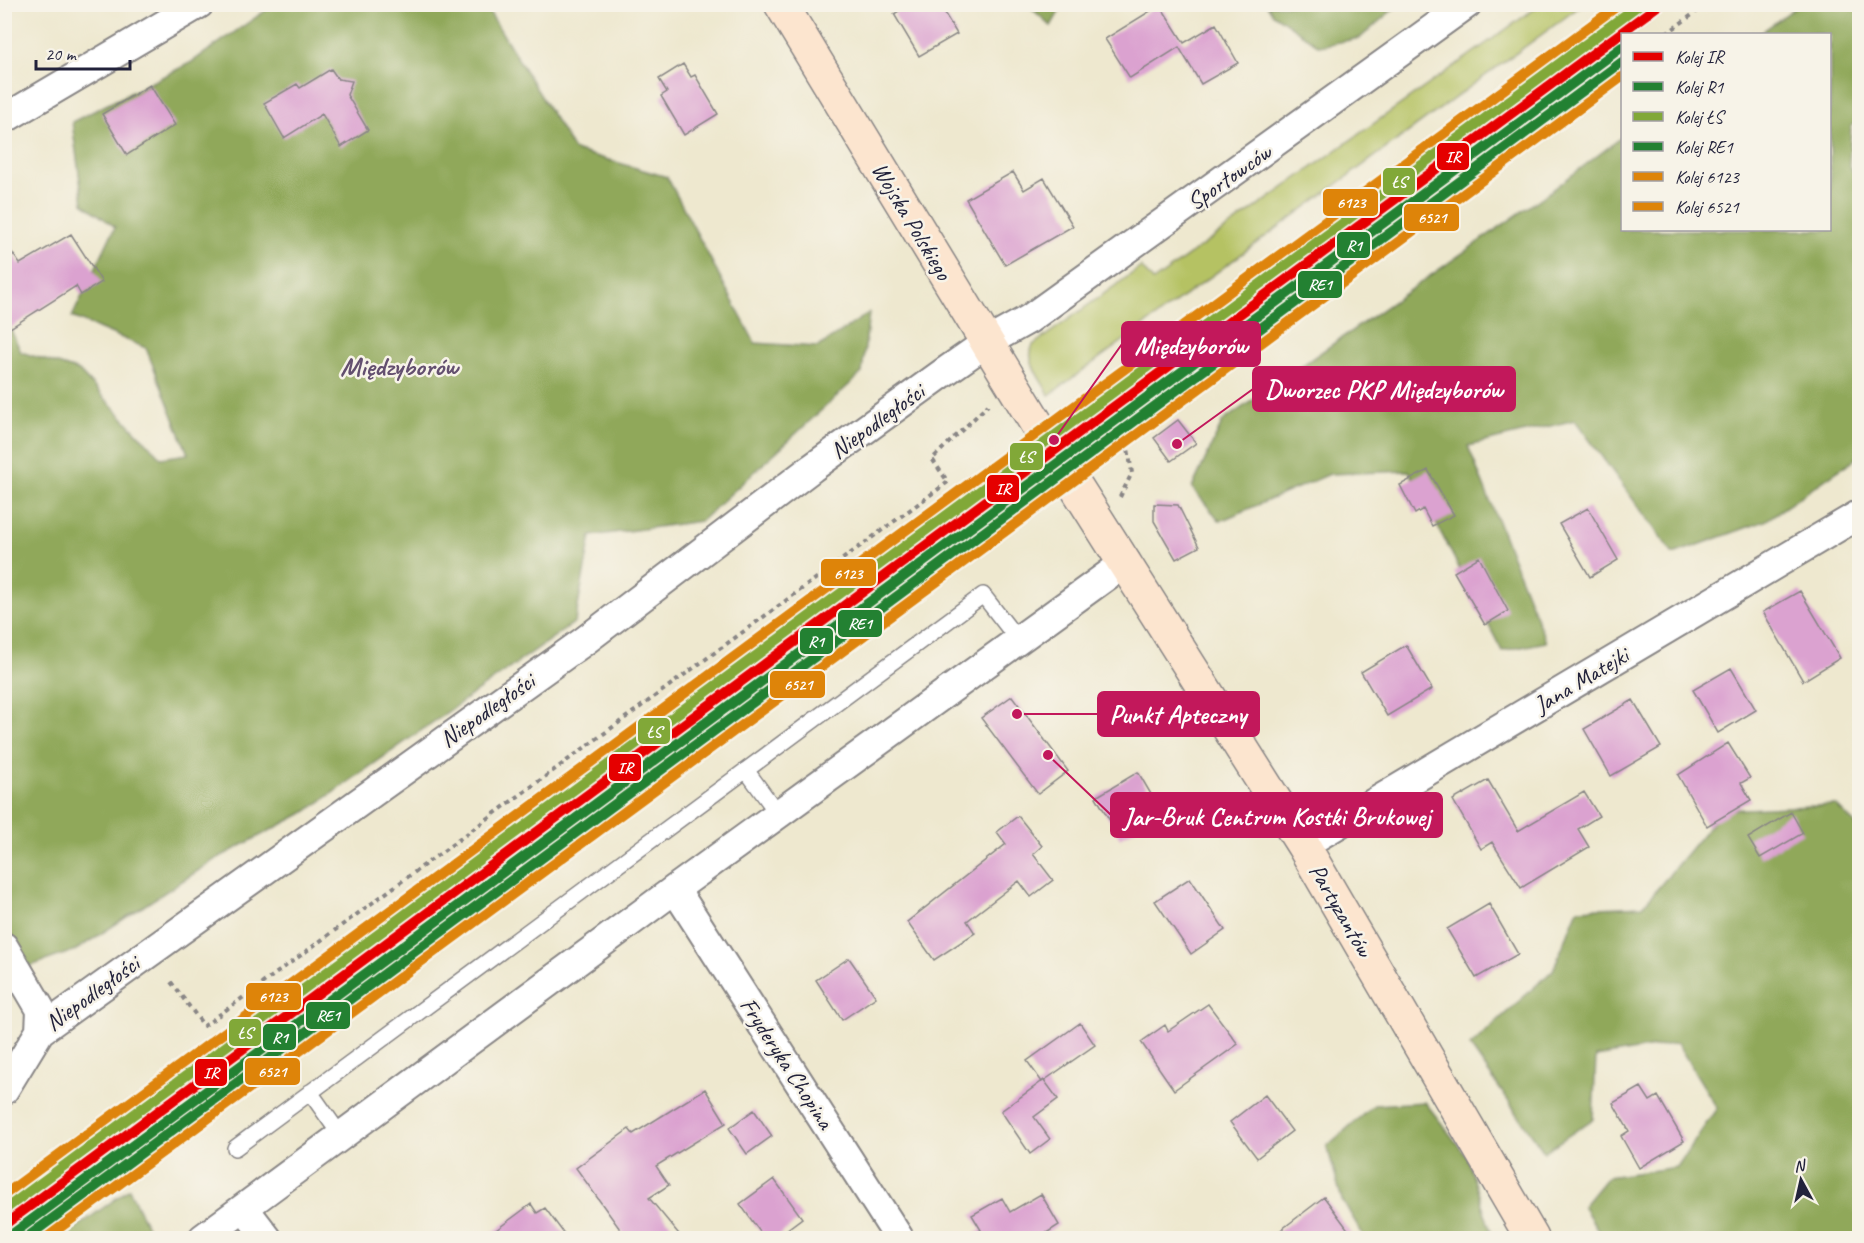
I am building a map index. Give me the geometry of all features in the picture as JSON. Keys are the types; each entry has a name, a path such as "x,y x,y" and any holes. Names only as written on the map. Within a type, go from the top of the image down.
{"street":[{"path":"4,119 199,4"},
{"name":"Wojska Polskiego","path":"781,4 1044,436"},
{"name":"Sportowców","path":"986,343 1029,319 1467,4"},
{"name":"Niepodległości","path":"4,1090 40,1031 583,642 812,468 986,343"},
{"name":"Partyzantów","path":"1044,436 1126,562 1303,845 1532,1239"},
{"name":"Jana Matejki","path":"1303,845 1860,514"},
{"path":"204,1239 675,889 1126,562"},
{"name":"Fryderyka Chopina","path":"675,889 899,1239"},
{"path":"4,947 41,1010 40,1031"},
{"path":"244,1208 267,1239"}],"lane":[{"path":"235,1148 983,594 1018,640"},
{"path":"746,770 778,814"},
{"path":"310,1092 341,1136"}],"path":[{"path":"1667,33 1707,4"},
{"path":"1118,501 1132,473 1125,430 1621,67"},
{"path":"171,982 204,1026 948,482 932,459 995,397"}],"green space":[{"path":"275,4 485,5 574,150 667,177 755,343 818,347 869,313 862,373 701,521 591,536 575,622 307,811 216,859 76,950 5,975 4,315 21,352 79,371 161,458 188,454 146,348 72,317 115,227 83,203 72,122 190,63"},
{"path":"1028,5 1063,5 1051,26"},
{"path":"1267,5 1398,5 1360,38 1319,46 1272,13"},
{"path":"1540,5 1582,5 1049,395 1032,364 1033,345 1141,267 1153,281"},
{"path":"1799,5 1859,5 1859,121 1851,126 1849,166 1860,184 1859,456 1765,521 1673,554 1575,420 1468,446 1546,642 1502,651 1409,471 1330,474 1220,521 1192,488 1223,421 1551,191 1621,138 1621,231 1831,231 1831,33 1760,33"},
{"path":"1836,805 1859,828 1859,1238 1603,1238 1583,1206 1607,1177 1677,1167 1717,1108 1677,1043 1596,1057 1593,1119 1544,1152 1470,1046 1553,970 1578,909 1643,906 1723,810"},
{"path":"1425,1102 1466,1155 1493,1238 1365,1238 1342,1200 1327,1146 1374,1105"},
{"path":"129,1189 151,1235 148,1238 62,1238"}],"building":[{"path":"910,4 939,4 957,34 919,56 894,14"},
{"path":"1160,5 1184,43 1216,24 1238,63 1201,84 1179,47 1130,78 1105,39"},
{"path":"683,64 691,77 695,75 718,114 684,135 661,96 667,92 659,79"},
{"path":"331,69 338,79 352,81 347,95 368,130 341,147 322,114 284,138 264,103 297,84 300,88"},
{"path":"150,85 175,125 127,155 102,114"},
{"path":"1013,172 1024,190 1044,178 1073,226 1005,265 966,199"},
{"path":"71,234 102,282 81,295 76,286 4,332 4,241 20,264"},
{"path":"1178,420 1196,443 1171,461 1154,438"},
{"path":"1428,470 1454,515 1432,526 1423,509 1415,514 1400,485"},
{"path":"1154,504 1178,505 1199,547 1176,559 1154,521"},
{"path":"1588,508 1618,560 1590,577 1559,524"},
{"path":"1479,557 1508,611 1485,625 1454,572"},
{"path":"1800,591 1840,658 1803,681 1763,612"},
{"path":"1406,645 1432,689 1387,716 1361,672"},
{"path":"1731,668 1756,710 1718,733 1693,690"},
{"path":"1012,696 1068,771 1038,794 981,718"},
{"path":"1633,700 1661,747 1611,776 1584,729"},
{"path":"1728,743 1750,778 1741,783 1751,800 1707,826 1678,775"},
{"path":"1138,772 1162,813 1120,838 1096,797"},
{"path":"1488,780 1518,831 1584,792 1599,816 1578,829 1589,847 1521,888 1492,842 1481,849 1453,800"},
{"path":"1791,812 1803,833 1760,858 1748,838"},
{"path":"1018,816 1042,846 1033,854 1053,880 1031,897 1019,881 967,921 975,933 934,960 907,922 1006,844 997,832"},
{"path":"1190,878 1225,930 1191,954 1155,901"},
{"path":"1489,904 1518,954 1476,978 1447,929"},
{"path":"849,958 876,997 842,1020 816,980"},
{"path":"1208,1004 1238,1044 1174,1090 1141,1042 1165,1025 1168,1031"},
{"path":"1080,1023 1095,1045 1042,1082 1027,1061"},
{"path":"1044,1080 1058,1099 1034,1117 1050,1139 1030,1154 1001,1111"},
{"path":"1641,1087 1650,1101 1658,1096 1684,1141 1639,1168 1621,1136 1629,1131 1613,1103"},
{"path":"705,1089 726,1123 656,1166 669,1185 649,1198 683,1239 627,1239 576,1168 629,1129 633,1134"},
{"path":"1265,1095 1292,1131 1257,1158 1230,1122"},
{"path":"754,1110 772,1136 747,1154 729,1128"},
{"path":"774,1179 802,1218 774,1239 765,1239 740,1204"},
{"path":"1041,1194 1059,1225 1037,1239 967,1239 981,1230 972,1215 1002,1198 1010,1212"},
{"path":"1324,1197 1355,1239 1269,1239"},
{"path":"531,1204 537,1213 545,1208 568,1239 484,1239"}],"rail line":[{"name":"6123","path":"4,1195 1620,4"},
{"name":"ŁS","path":"4,1210 1640,4"},
{"name":"IR","path":"4,1225 1660,4"},
{"name":"R1","path":"11,1235 1621,48"},
{"name":"RE1","path":"26,1238 1621,63"},
{"name":"6521","path":"46,1238 1621,78"}],"place":[{"name":"Międzyborów","path":"1054,440"},
{"name":"Dworzec PKP Międzyborów","path":"1177,444"},
{"name":"Punkt Apteczny","path":"1017,714"},
{"name":"Jar-Bruk Centrum Kostki Brukowej","path":"1048,755"}],"district":[{"name":"Międzyborów","path":"399,366"}]}
